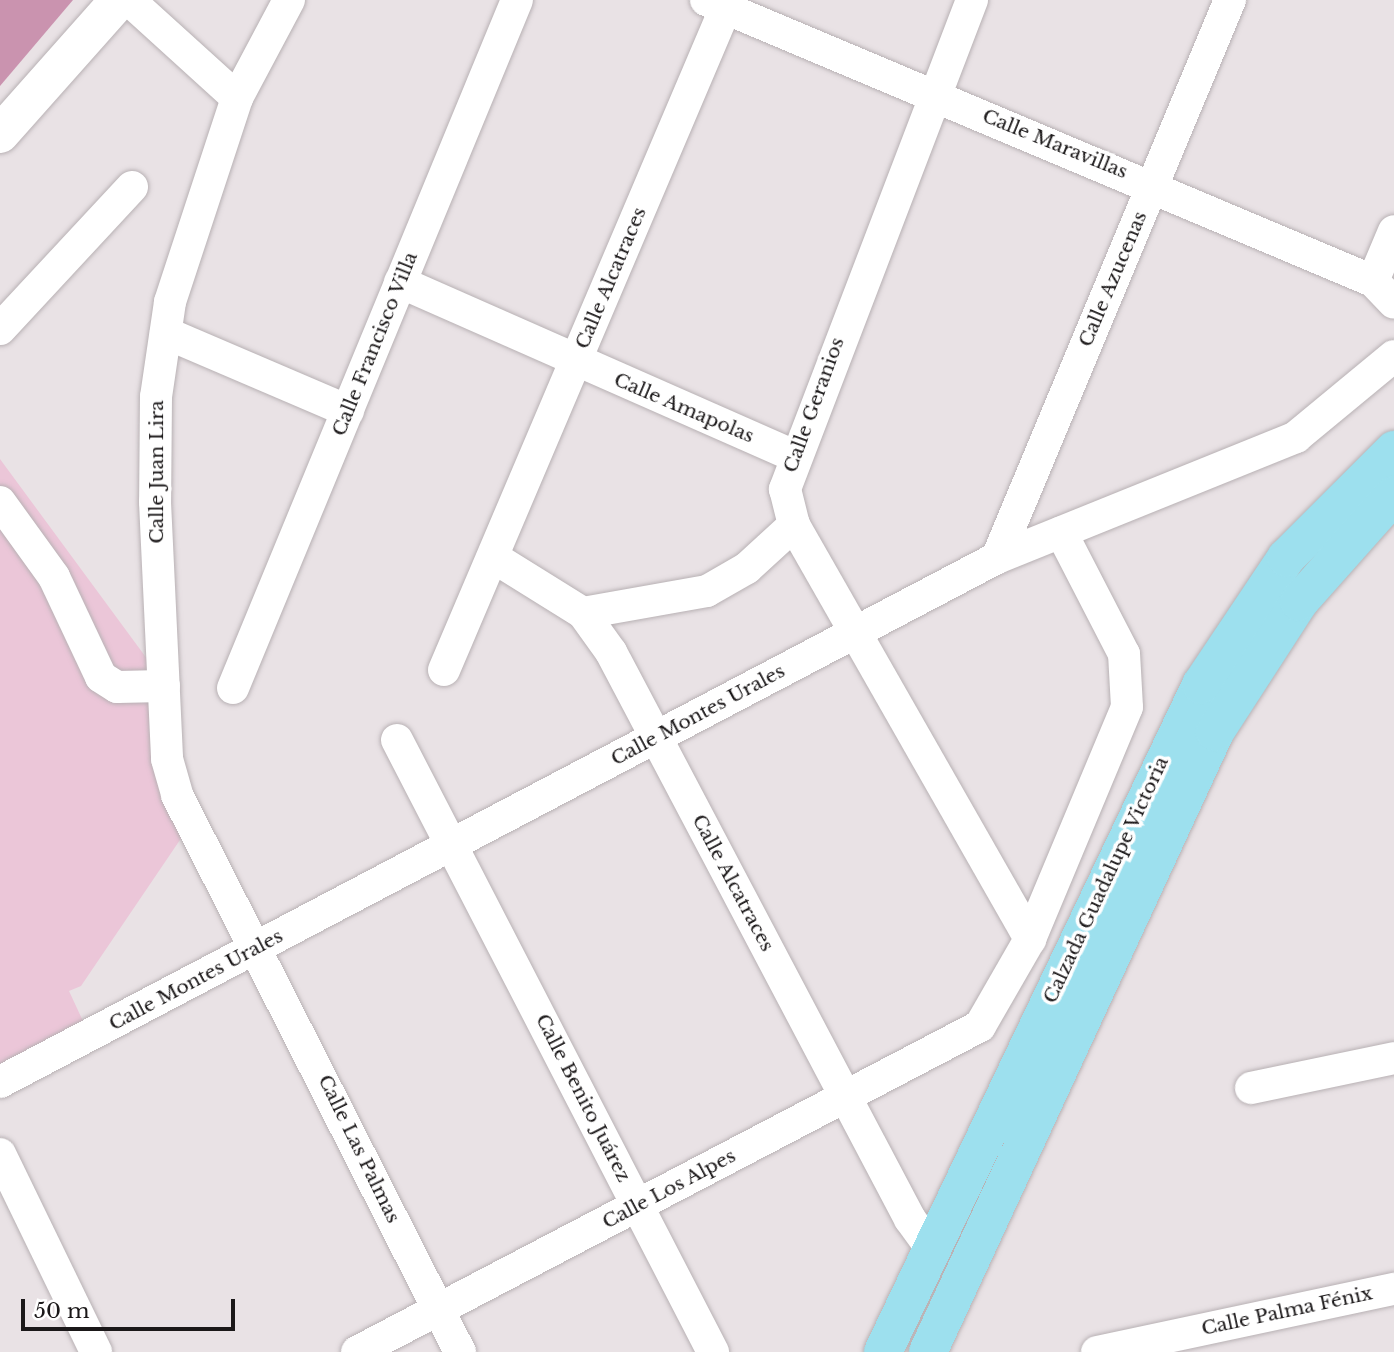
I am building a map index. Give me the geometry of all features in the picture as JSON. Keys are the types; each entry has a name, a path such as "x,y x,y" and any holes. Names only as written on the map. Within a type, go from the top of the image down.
{"main road":[{"path":"0,134 119,0"},
{"name":"Calzada Guadalupe Victoria","path":"883,1352 1201,685 1286,558 1394,450"},
{"name":"Calzada Guadalupe Victoria","path":"928,1352 1216,732 1299,603 1394,495"}],"street":[{"path":"129,0 237,97"},
{"name":"Calle Juan Lira","path":"258,947 177,795 167,759 155,502 156,397 170,302 237,97 289,0"},
{"name":"Calle Francisco Villa","path":"233,688 517,0"},
{"name":"Calle Geranios","path":"972,0 933,93 793,455 785,489 794,525 858,631 1030,939"},
{"name":"Calle Azucenas","path":"997,558 1230,0"},
{"name":"Calle Maravillas","path":"720,3 1153,184 1384,292"},
{"name":"Calle Alcatraces","path":"444,670 575,361 720,3"},
{"path":"0,329 132,187"},
{"path":"1384,292 1394,231"},
{"name":"Calle Amapolas","path":"400,282 793,455"},
{"path":"166,333 348,411"},
{"name":"Calle Montes Urales","path":"0,1082 997,558 1296,437 1394,356"},
{"path":"0,502 54,577 101,677 117,687 164,687"},
{"path":"583,613 706,592 747,568 794,525"},
{"path":"1030,939 1127,707 1124,654 1061,532"},
{"name":"Calle Alcatraces","path":"493,557 583,613 656,737 846,1097 931,1248"},
{"name":"Calle Benito Juárez","path":"397,740 454,844 713,1352"},
{"name":"Calle Los Alpes","path":"357,1352 980,1026 1030,939"},
{"name":"Calle Las Palmas","path":"258,947 460,1352"},
{"path":"1251,1088 1394,1058"},
{"path":"0,1154 96,1352"},
{"name":"Calle Palma Fénix","path":"1097,1352 1394,1289"}],"shaded area":[{"path":"0,0 73,0 0,86"},
{"path":"0,459 156,671 184,834 81,986 69,991 89,1034 0,1082"}]}
